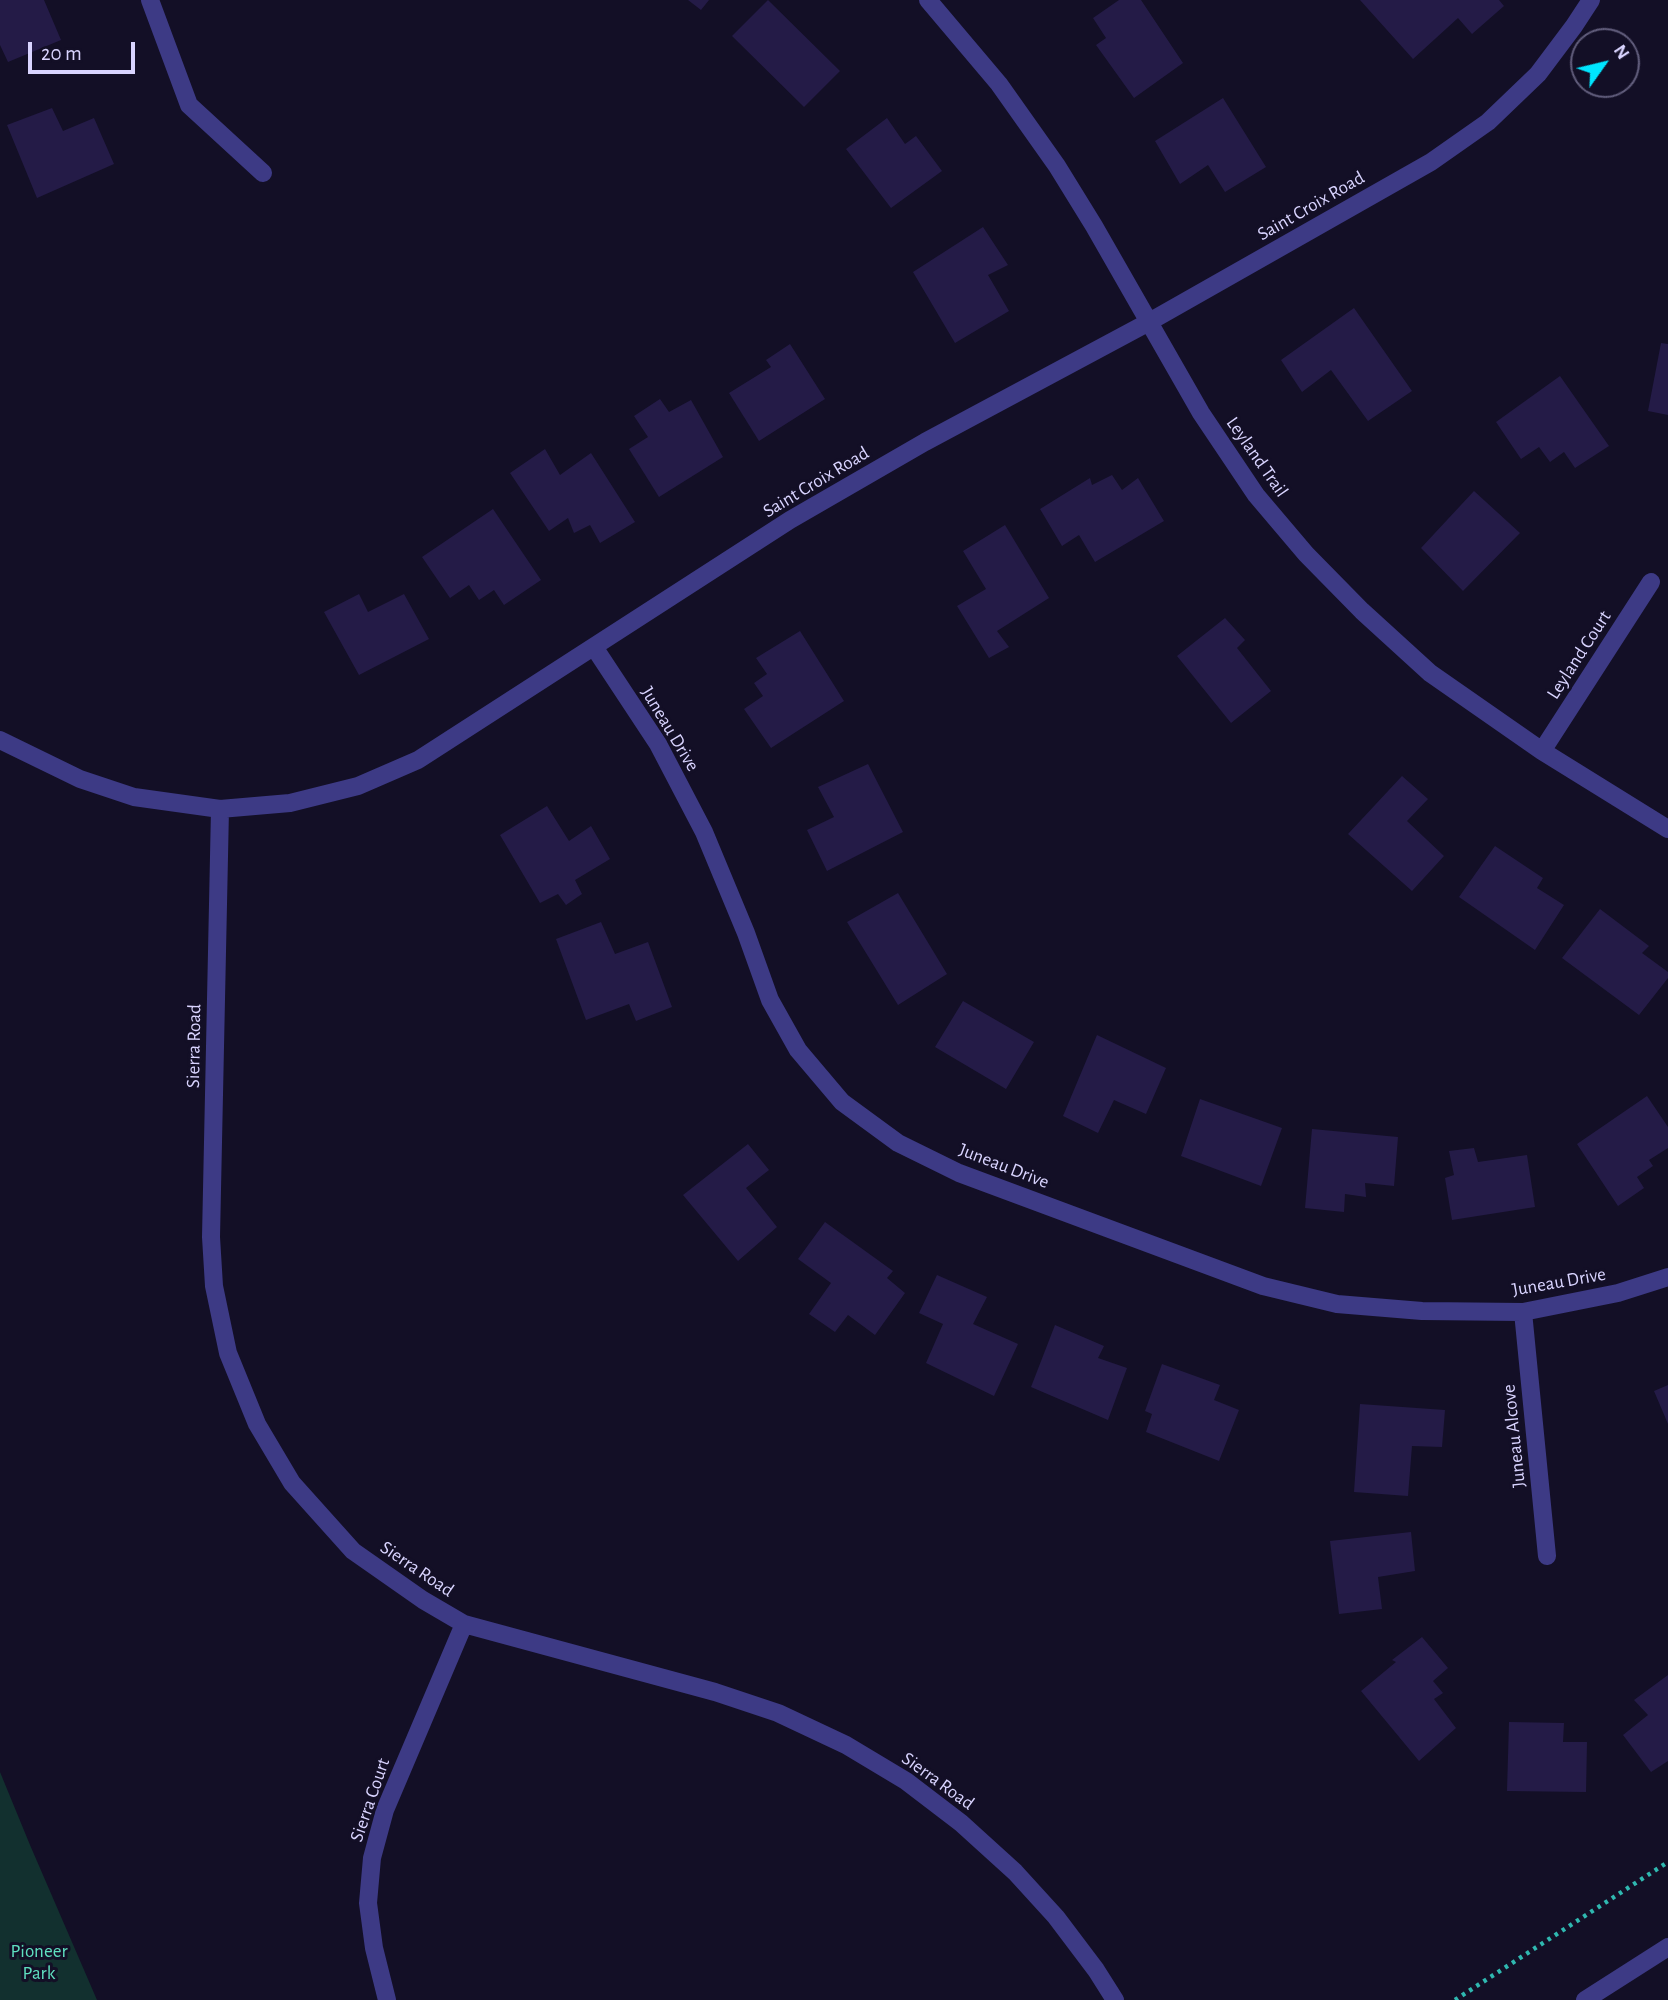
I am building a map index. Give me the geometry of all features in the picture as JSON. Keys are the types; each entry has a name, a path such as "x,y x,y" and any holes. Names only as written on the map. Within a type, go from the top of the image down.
{"street":[{"path":"150,0 189,105 263,173"},
{"name":"Leyland Trail","path":"928,0 999,84 1057,166 1201,413 1249,484 1306,554 1430,673 1542,751 1668,830"},
{"name":"Saint Croix Road","path":"0,740 80,779 134,797 220,809 289,803 358,786 418,760 790,520 925,442 1149,322 1431,162 1488,122 1538,74 1591,0"},
{"name":"Leyland Court","path":"1542,751 1651,582"},
{"name":"Juneau Drive","path":"594,648 658,744 704,832 746,933 770,1000 798,1050 842,1102 898,1143 959,1173 1263,1286 1338,1304 1422,1311 1523,1312 1618,1293 1668,1277"},
{"name":"Sierra Road","path":"220,809 211,1237 214,1286 228,1353 257,1424 292,1483 353,1551 423,1600 464,1624 715,1692 778,1713 846,1745 905,1781 961,1823 1015,1872 1056,1917 1115,2000"},
{"name":"Juneau Alcove","path":"1523,1312 1548,1556"},
{"name":"Sierra Court","path":"387,2000 374,1948 368,1903 372,1858 385,1810 464,1624"},
{"path":"1585,2000 1668,1947"}],"path":[{"path":"1455,2000 1668,1862"}],"green space":[{"name":"Pioneer Park","path":"0,1772 30,1845 97,2000 0,2000"}],"building":[{"path":"0,0 44,0 61,40 8,62 0,45"},
{"path":"688,0 709,0 701,10"},
{"path":"768,0 840,71 804,107 732,36"},
{"path":"1119,0 1141,0 1183,63 1134,98 1096,45 1106,38 1093,18"},
{"path":"1360,0 1499,0 1504,6 1472,34 1458,18 1413,59"},
{"path":"1223,98 1266,167 1225,192 1208,165 1180,184 1155,141"},
{"path":"52,108 63,131 94,118 114,164 37,198 7,125"},
{"path":"887,118 905,144 916,136 942,171 891,208 846,149"},
{"path":"983,227 1008,265 988,275 1009,311 955,343 913,272"},
{"path":"1354,308 1412,391 1368,421 1331,370 1302,392 1281,360"},
{"path":"1661,343 1668,344 1668,415 1648,411"},
{"path":"790,344 825,399 759,441 729,393 771,367 766,360"},
{"path":"1560,376 1609,446 1575,468 1564,452 1550,462 1539,447 1521,459 1496,422"},
{"path":"660,399 669,412 691,400 723,457 659,497 629,449 648,437 634,416"},
{"path":"545,449 560,475 591,453 635,522 600,543 590,525 574,533 568,518 549,531 510,473"},
{"path":"1112,475 1122,490 1138,478 1164,521 1095,562 1079,535 1062,546 1040,509 1090,478 1092,485"},
{"path":"1474,491 1520,533 1463,591 1421,548"},
{"path":"493,509 541,580 504,605 494,590 479,600 469,585 450,598 422,557"},
{"path":"1005,525 1049,598 997,631 1009,647 989,658 957,606 986,589 963,551"},
{"path":"359,594 368,612 404,594 429,639 359,675 324,612"},
{"path":"1225,618 1245,640 1237,648 1271,691 1231,723 1177,656"},
{"path":"800,631 844,701 771,748 744,709 763,696 754,683 767,674 756,658"},
{"path":"868,764 903,832 827,871 807,830 834,817 818,787"},
{"path":"1402,776 1428,799 1407,821 1444,856 1412,891 1348,834"},
{"path":"547,806 569,841 591,826 610,859 575,880 582,894 566,905 558,894 540,903 500,835"},
{"path":"1495,846 1543,878 1537,888 1564,905 1535,950 1459,897"},
{"path":"898,893 947,974 898,1005 847,922"},
{"path":"1600,909 1649,946 1642,953 1668,972 1668,978 1639,1015 1562,958"},
{"path":"601,922 615,954 648,942 672,1007 636,1021 629,1004 586,1020 556,939"},
{"path":"963,1001 1034,1042 1006,1089 935,1047"},
{"path":"1097,1035 1166,1068 1146,1114 1114,1100 1098,1133 1063,1116"},
{"path":"1647,1096 1668,1127 1668,1148 1649,1160 1653,1166 1637,1177 1644,1188 1618,1206 1577,1144"},
{"path":"1200,1099 1282,1128 1261,1186 1181,1156"},
{"path":"1312,1129 1398,1137 1394,1186 1365,1183 1366,1197 1345,1194 1344,1212 1305,1208"},
{"path":"748,1144 769,1170 746,1188 777,1227 738,1261 683,1195"},
{"path":"1474,1148 1478,1162 1527,1155 1535,1207 1452,1220 1445,1178 1454,1175 1449,1151"},
{"path":"825,1222 893,1271 887,1278 905,1293 875,1335 848,1315 835,1332 809,1314 831,1283 798,1259"},
{"path":"937,1275 987,1297 973,1324 1018,1344 994,1396 926,1363 943,1324 919,1313"},
{"path":"1055,1325 1104,1346 1098,1358 1127,1368 1108,1420 1031,1387"},
{"path":"1162,1364 1220,1385 1214,1400 1239,1410 1219,1461 1146,1432 1152,1414 1145,1411"},
{"path":"1668,1385 1668,1424 1654,1391"},
{"path":"1360,1404 1445,1410 1442,1447 1412,1446 1408,1496 1354,1492"},
{"path":"1411,1532 1415,1571 1378,1577 1382,1609 1339,1614 1330,1541"},
{"path":"1422,1637 1448,1668 1433,1681 1443,1693 1434,1699 1456,1728 1419,1761 1361,1691 1396,1662 1392,1660"},
{"path":"1668,1675 1668,1761 1651,1772 1623,1735 1648,1715 1634,1700"},
{"path":"1509,1722 1564,1723 1563,1742 1587,1742 1586,1792 1507,1791"}]}
